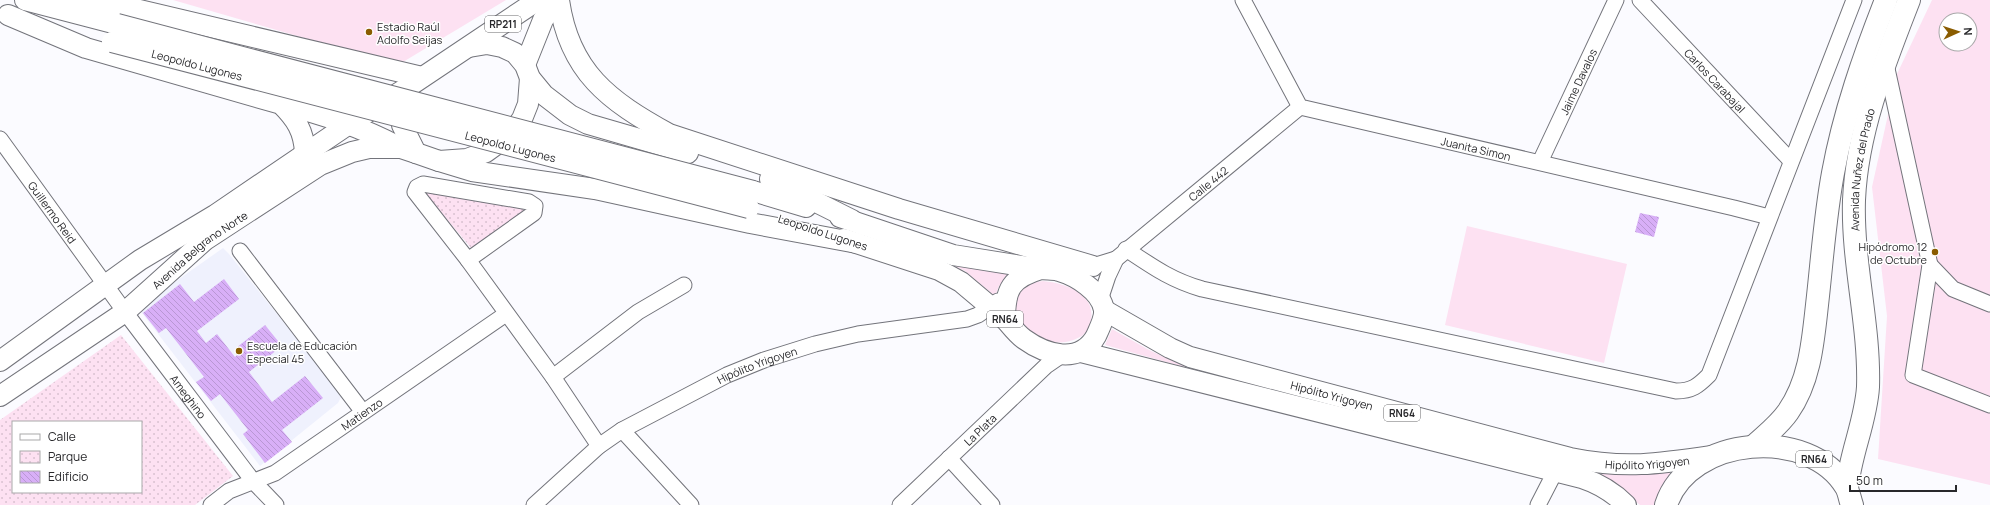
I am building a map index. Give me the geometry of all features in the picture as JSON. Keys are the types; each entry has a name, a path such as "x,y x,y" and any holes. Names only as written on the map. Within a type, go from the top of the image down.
{"highway":[{"name":"Avenida Nuñez del Prado","path":"1754,446 1776,427 1789,411 1802,383 1811,354 1832,176 1839,140 1851,96 1886,0"},
{"name":"Avenida Nuñez del Prado","path":"1849,496 1851,459 1868,388 1865,315 1855,231 1854,201 1857,165 1885,61 1909,0"},
{"name":"RN64","path":"1666,505 1676,484 1690,470 1712,456 1754,446 1793,450 1815,459 1831,470 1849,496"}],"main road":[{"name":"Leopoldo Lugones","path":"26,0 115,33"},
{"path":"47,0 131,8 415,82"},
{"name":"RP211","path":"469,47 538,0"},
{"name":"RP211","path":"528,72 543,20 556,0"},
{"path":"560,0 563,21 571,45 595,83 610,98 634,115 669,134 686,141 756,162 899,209 1093,266"},
{"name":"Leopoldo Lugones","path":"4,14 115,33 751,200 852,220 953,255 1049,270"},
{"path":"4,14 86,48 281,104 316,112 349,124 409,150 472,171 582,186 750,223 856,243"},
{"path":"409,150 401,116 415,82 469,47 487,44 502,47 515,54 544,95 570,115 588,124 757,173 852,220"},
{"path":"439,161 467,159 486,152 511,134 522,119 528,104 528,72"},
{"name":"Avenida Belgrano Norte","path":"0,360 140,260 215,215 305,153 415,82"},
{"path":"281,104 298,123 305,142 305,153"},
{"path":"631,136 686,141"},
{"name":"Avenida Belgrano Norte","path":"0,396 126,312 205,240 320,165 352,152 369,148 409,150"},
{"name":"Leopoldo Lugones","path":"751,200 856,243 939,270 961,282 998,313"},
{"name":"RN64","path":"1071,354 1038,348 1023,338 998,313 1005,304 1008,291 1018,278 1049,270 1080,280 1102,305"},
{"path":"1071,354 1093,340 1100,328 1102,305"},
{"name":"Hipólito Yrigoyen","path":"1102,305 1170,348 1190,357 1570,458 1596,463 1636,465 1712,456"},
{"name":"Hipólito Yrigoyen","path":"1071,354 1598,483 1614,493 1626,505"}],"street":[{"path":"1243,0 1300,107"},
{"name":"Jaime Davalos","path":"1540,162 1616,0"},
{"name":"Carlos Carabajal","path":"1640,0 1791,161"},
{"path":"1121,254 1183,284 1202,289 1676,391 1689,391 1697,387 1709,376 1769,217 1854,0"},
{"path":"1885,61 1930,265 1913,375 1990,405"},
{"name":"Juanita Simon","path":"1300,107 1540,162 1769,217"},
{"name":"Calle 442","path":"1049,270 1093,266 1121,254 1300,107"},
{"name":"Guillermo Reid","path":"0,139 106,284"},
{"path":"468,260 534,213 535,206 529,202 423,184 417,187 415,192 468,260 553,377 599,446"},
{"path":"240,251 363,412"},
{"name":"Calle 442","path":"1102,305 1108,276 1121,254"},
{"path":"1930,265 1954,289 1990,304"},
{"name":"Ameghino","path":"106,284 253,481 276,505"},
{"path":"553,377 638,312 684,285"},
{"name":"Hipólito Yrigoyen","path":"534,505 599,446 622,430 727,375 764,360 815,344 858,334 967,319 998,313"},
{"name":"Matienzo","path":"212,505 229,491 275,473 506,314"},
{"name":"La Plata","path":"900,505 1046,366 1071,354"},
{"path":"622,430 691,505"},
{"path":"949,458 992,505"},
{"path":"1538,505 1555,472"}],"shaded area":[{"name":"Escuela de Educación Especial 45","path":"223,248 342,395 338,403 260,466 138,308"}],"green space":[{"name":"Estadio Raúl Adolfo Seijas","path":"173,0 506,0 398,65"},
{"name":"Hipódromo 12 de Octubre","path":"1932,0 1990,0 1990,485 1878,459 1887,316 1872,187 1897,74"},
{"path":"424,192 523,208 523,213 472,249"},
{"path":"1467,226 1627,264 1604,363 1445,325"},
{"path":"942,260 1009,272 999,286 995,296 965,271"},
{"path":"1043,281 1069,287 1084,296 1089,303 1091,311 1090,325 1082,336 1064,342 1049,341 1036,336 1025,327 1018,316 1016,304 1019,293 1028,284"},
{"path":"1112,329 1149,350 1188,368 1105,345"},
{"path":"121,335 233,476 195,505 0,505 0,420"},
{"path":"1600,473 1672,473 1658,505 1640,505"}],"building":[{"path":"1640,213 1659,217 1654,237 1635,232"},
{"path":"224,279 239,299 197,331 206,343 217,334 235,357 240,352 236,348 265,325 282,346 249,372 272,402 305,376 323,398 282,430 292,442 265,463 243,434 248,430 220,394 211,401 196,382 204,377 166,328 159,333 143,313 180,284 194,302"}],"place":[{"name":"Estadio Raúl Adolfo Seijas","path":"369,32"},
{"name":"Hipódromo 12 de Octubre","path":"1935,252"},
{"name":"Escuela de Educación Especial 45","path":"239,351"}]}
